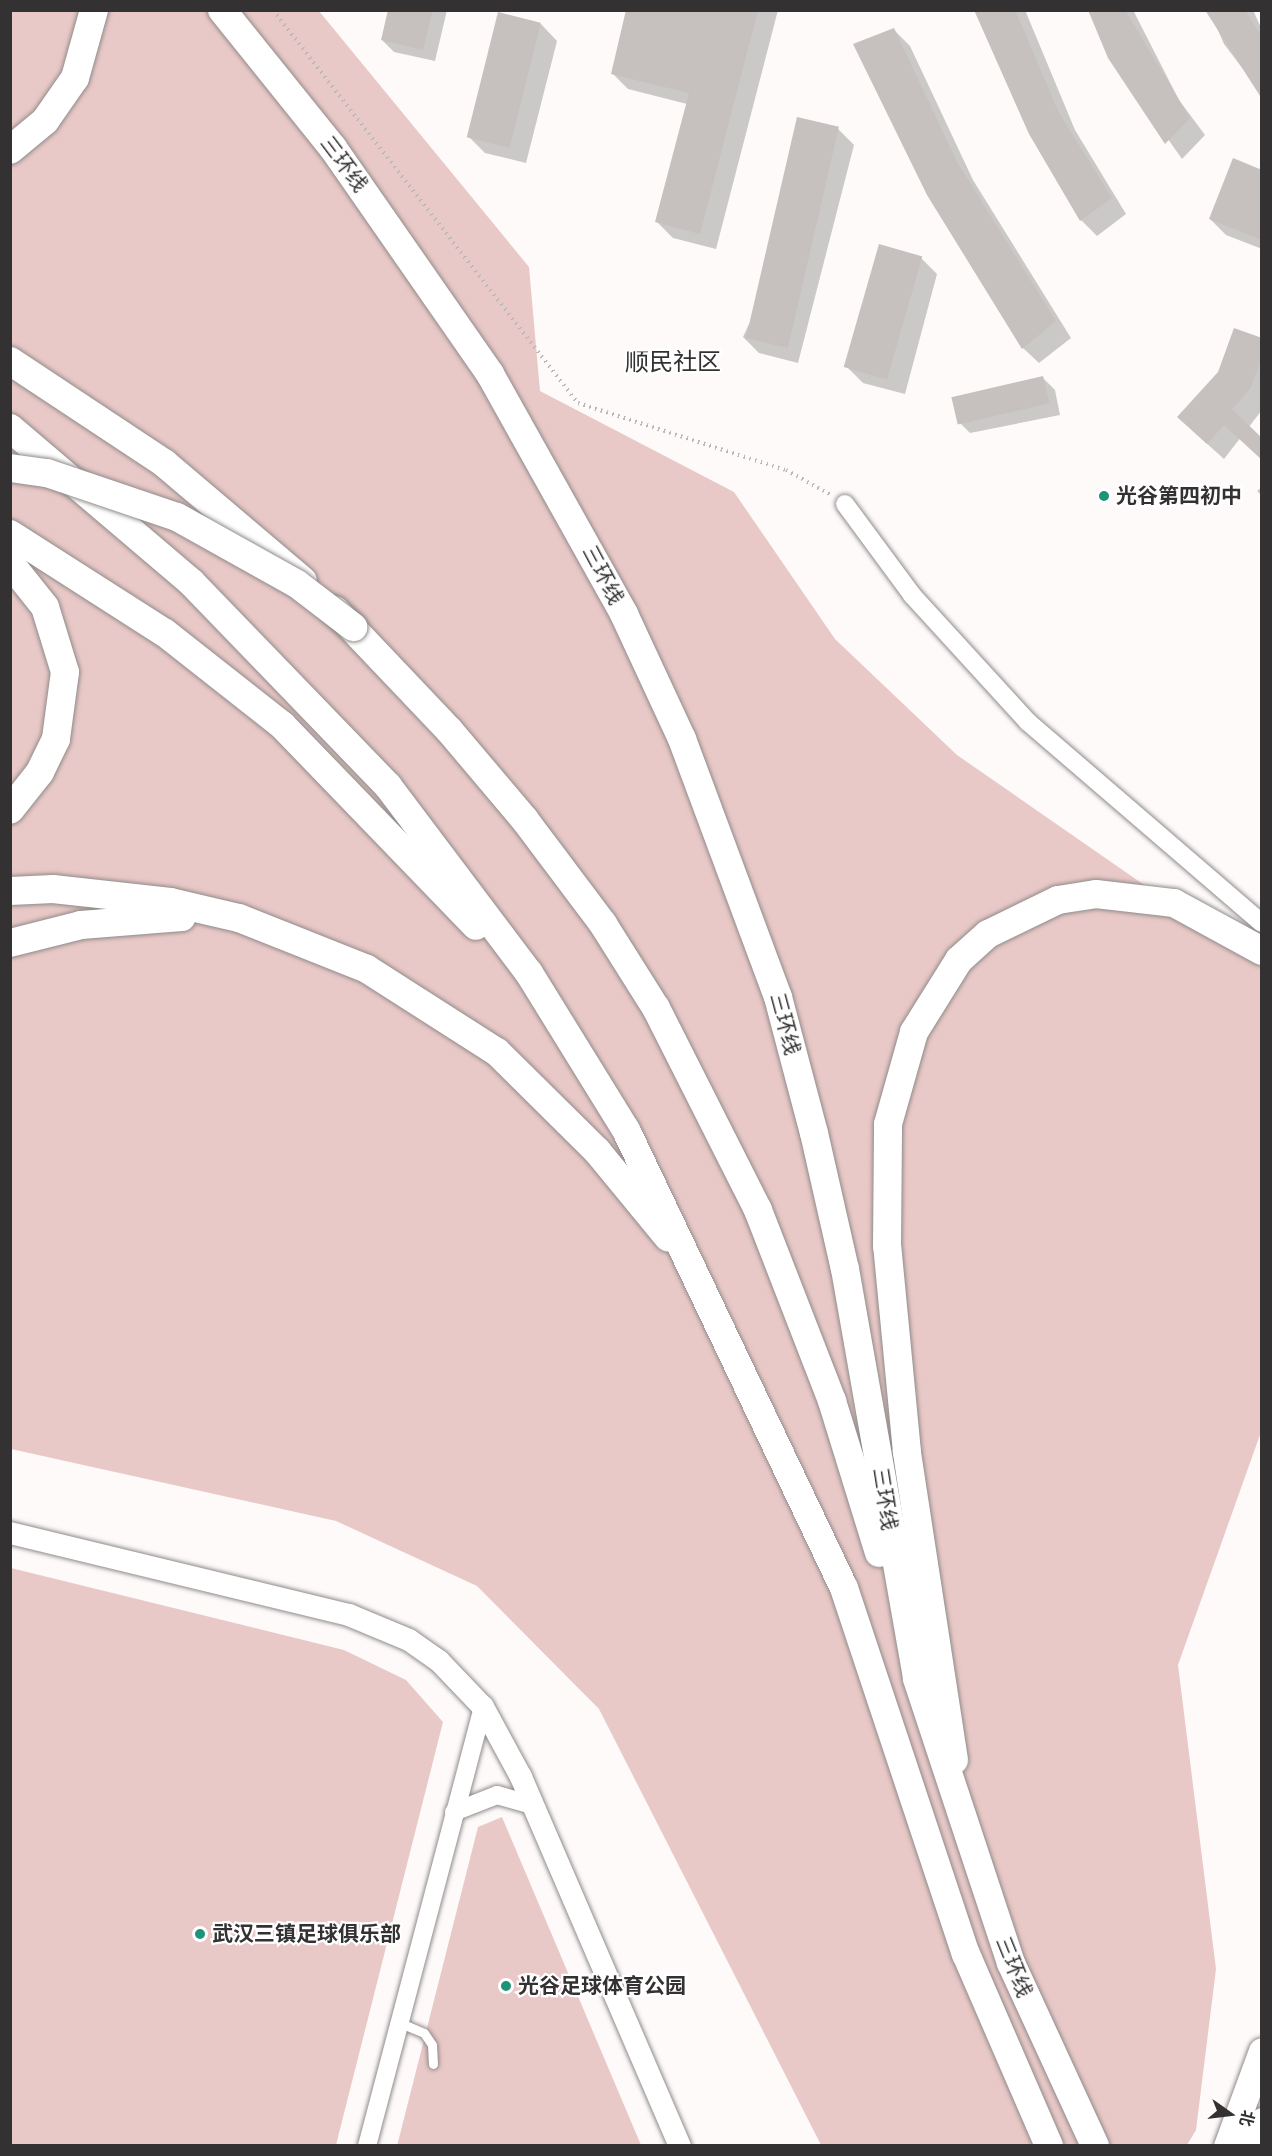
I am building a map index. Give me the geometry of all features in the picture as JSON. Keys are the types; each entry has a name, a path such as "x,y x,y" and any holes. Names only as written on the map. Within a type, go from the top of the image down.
{"highway":[{"path":"10,150 45,121 75,78 94,10"},
{"name":"三环线","path":"222,10 414,259 508,404 624,614 729,856 778,997 845,1269 916,1679 1011,1963 1095,2145"},
{"path":"10,361 164,463 353,627 525,820 603,924 656,1008 758,1210 832,1401 916,1679"},
{"name":"三环线","path":"10,428 192,583 330,721 439,849 576,1048 626,1130 707,1293 844,1588 966,1954 1049,2145"},
{"path":"10,468 47,473 177,517 257,560 353,627"},
{"path":"10,534 165,633 282,725 414,857 576,1048"},
{"path":"10,562 45,607 65,672 62,717 40,772 10,810"},
{"path":"10,891 117,893 239,918 367,969 497,1052 597,1151 707,1293"},
{"path":"959,1810 950,1704 907,1452 888,1257 888,1124 907,1053 936,991 959,960 988,934 1058,900 1096,894 1174,903 1262,951"},
{"path":"10,943 134,918 239,918"}],"main road":[{"path":"1227,2145 1262,2051"},
{"path":"1255,2145 1262,2121"}],"street":[{"path":"845,504 912,595 1028,722 1262,923"},
{"path":"10,1533 381,1626 439,1661 483,1707 532,1804 680,2145"},
{"path":"367,2145 483,1707"},
{"path":"454,1812 497,1796 532,1804"}],"lane":[{"path":"398,2022 424,2033 432,2045 434,2064"}],"path":[{"path":"273,10 578,403 786,470 845,504"}],"shaded area":[{"path":"11,11 319,11 529,267 540,391 734,492 835,639 957,755 1261,966 1261,1432 1178,1665 1216,1969 1196,2130 1187,2145 821,2145 599,1709 477,1586 336,1521 11,1449"},
{"name":"武汉三镇足球俱乐部","path":"11,1568 344,1650 406,1680 443,1722 336,2145 11,2145"},
{"name":"光谷足球体育公园","path":"502,1817 641,2145 397,2146 478,1827"}],"building":[{"path":"388,10 433,10 423,50 381,40"},
{"path":"626,10 758,10 700,234 655,222 689,93 611,74"},
{"path":"974,10 1015,10 1059,113 1112,198 1080,221 1029,134"},
{"path":"1088,10 1125,10 1190,118 1165,144 1108,58"},
{"path":"1205,10 1245,10 1262,37 1262,99"},
{"path":"498,12 541,23 509,148 467,137"},
{"path":"894,28 957,162 1056,321 1022,349 927,195 853,44"},
{"path":"797,117 839,127 788,348 746,338"},
{"path":"1233,158 1262,170 1262,240 1209,219"},
{"path":"879,244 922,256 887,379 844,367"},
{"path":"1234,328 1262,338 1262,359 1250,389 1232,409 1262,438 1262,460 1224,425 1207,444 1177,417 1218,372"},
{"path":"1043,376 1049,403 958,424 951,397"}],"place":[{"name":"光谷第四初中","path":"1104,496"},
{"name":"武汉三镇足球俱乐部","path":"200,1934"},
{"name":"光谷足球体育公园","path":"506,1986"}],"district":[{"name":"顺民社区","path":"673,362"}]}
